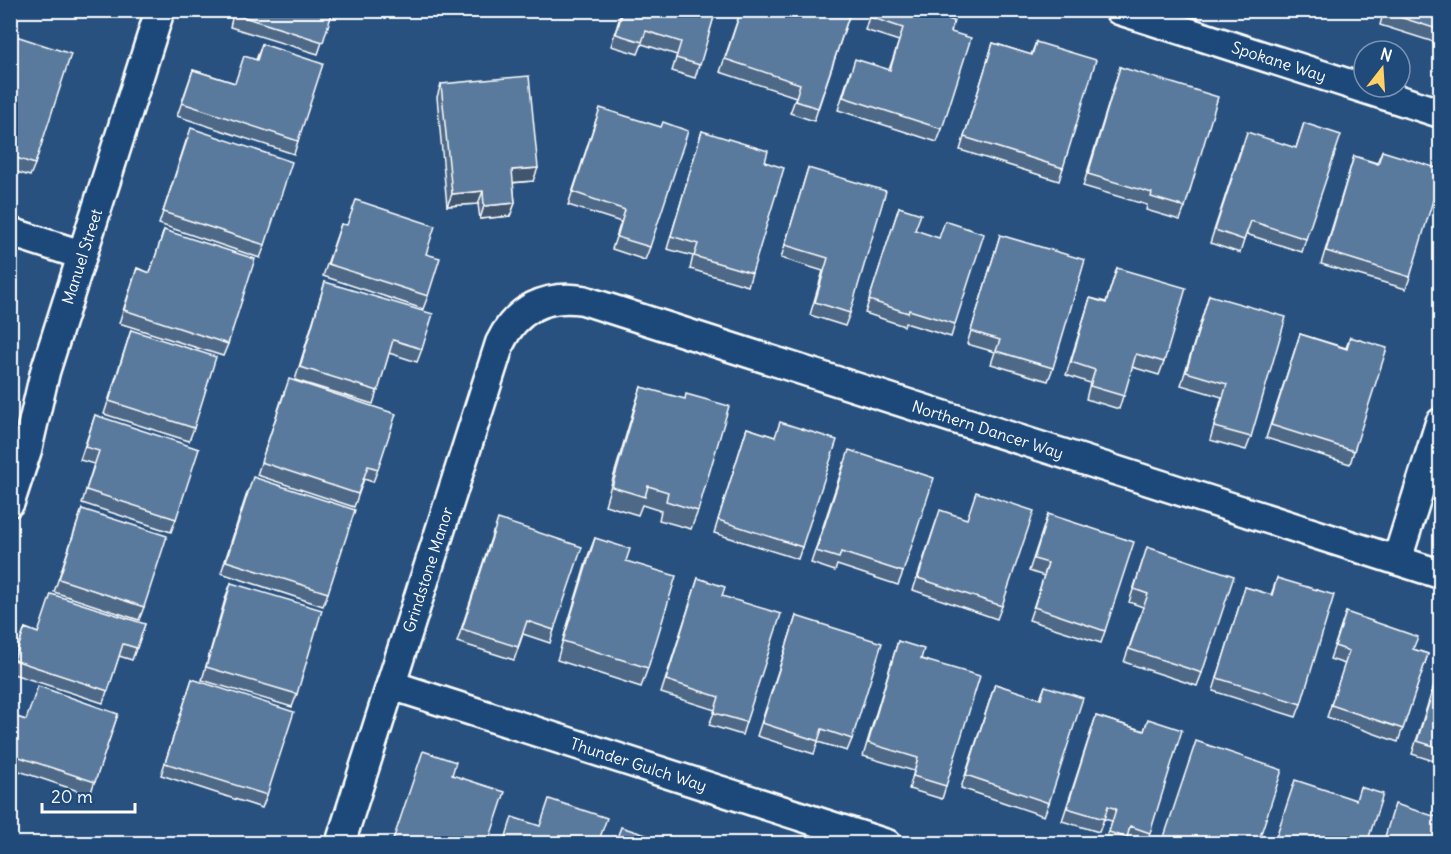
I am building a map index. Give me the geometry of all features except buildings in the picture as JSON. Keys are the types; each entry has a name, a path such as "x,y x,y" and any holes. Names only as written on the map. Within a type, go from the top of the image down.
{"street":[{"name":"Manuel Street","path":"10,502 27,450 45,372 160,10"},
{"name":"Spokane Way","path":"1119,10 1440,113"},
{"path":"10,232 82,255"},
{"name":"Northern Dancer Way","path":"532,307 548,300 566,298 583,300 1440,574"},
{"name":"Grindstone Manor","path":"340,843 500,343 511,324 532,307"},
{"path":"1397,560 1440,423"},
{"name":"Thunder Gulch Way","path":"391,685 887,843"}]}
